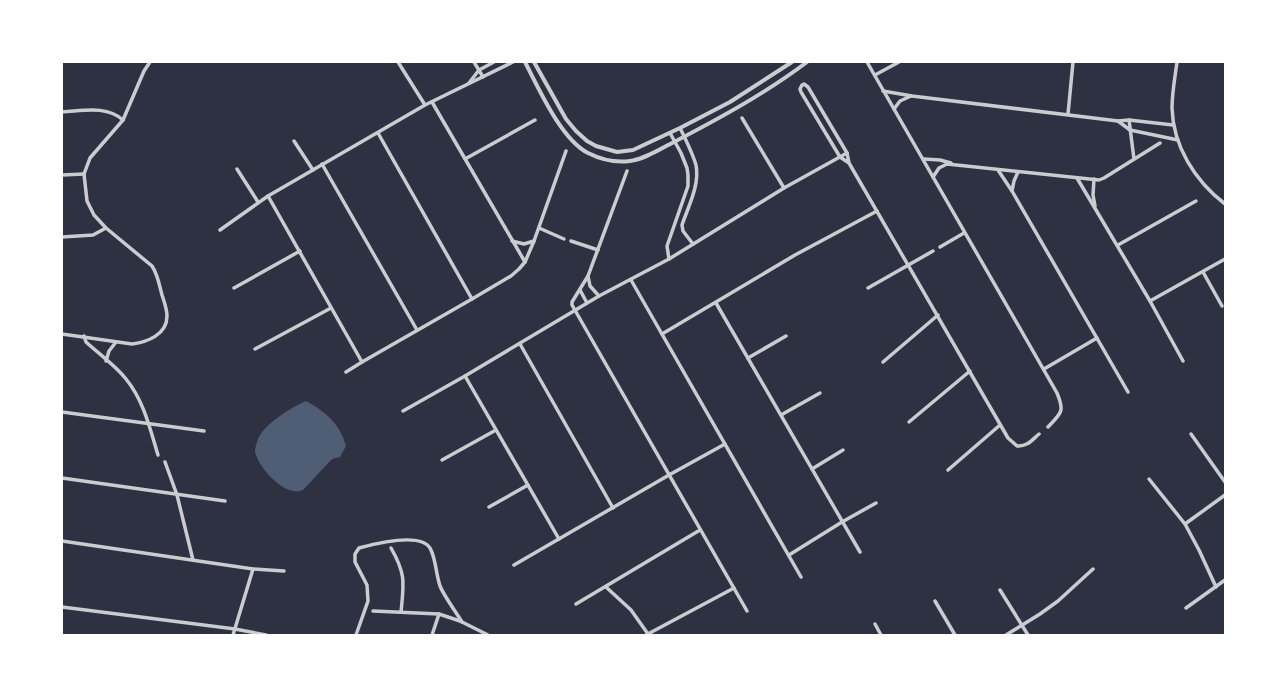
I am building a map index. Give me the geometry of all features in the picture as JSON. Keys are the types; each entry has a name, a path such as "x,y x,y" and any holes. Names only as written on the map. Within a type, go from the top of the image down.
{"street":[{"path":"62,334 132,344 143,343 151,340 163,329 166,323 167,315 157,273 152,266 106,228 94,215 87,202 84,187 84,174 90,158 123,120 144,71 150,62"},
{"path":"398,62 425,105"},
{"path":"474,62 483,77"},
{"path":"469,84 479,70 494,62"},
{"path":"220,230 258,202 322,164 425,105 513,62"},
{"path":"525,62 568,137 587,153 602,159 614,161 630,161 644,157 684,137 780,83 807,62"},
{"path":"534,62 566,119 576,131 587,141 596,146 617,152 633,150 680,128 730,102 792,62"},
{"path":"867,62 1057,393 1062,406 1061,412 1048,427"},
{"path":"875,74 899,62"},
{"path":"1068,114 1073,62"},
{"path":"1177,62 1172,107 1173,125 1178,140 1192,170 1215,196 1225,204"},
{"path":"849,163 840,157 801,92 800,89 802,85 804,84 808,86 847,153 849,163 1008,438 1017,446 1022,446 1027,445 1040,434"},
{"path":"884,91 912,96 1118,121 1129,120 1173,125"},
{"path":"894,110 900,101 912,96"},
{"path":"432,102 525,262"},
{"path":"62,112 101,110 111,112 123,120"},
{"path":"742,118 784,188"},
{"path":"465,159 535,120"},
{"path":"1129,120 1134,159"},
{"path":"1118,121 1130,130 1178,140"},
{"path":"680,128 696,164 695,188 682,225 683,231 693,244"},
{"path":"378,133 472,299"},
{"path":"669,259 667,246 688,186 687,168 670,133"},
{"path":"294,141 313,170"},
{"path":"924,159 940,160 998,170 1099,180 1160,143"},
{"path":"346,372 511,276 525,262 566,151"},
{"path":"403,411 520,344 599,296 669,259 784,188 847,153"},
{"path":"322,164 417,330"},
{"path":"933,177 943,165 958,164"},
{"path":"237,169 258,202"},
{"path":"998,170 1012,191 1128,392"},
{"path":"627,171 588,276 572,302 574,311 747,611"},
{"path":"1012,191 1018,172"},
{"path":"62,175 84,174"},
{"path":"1077,178 1118,245 1183,361"},
{"path":"1094,179 1095,207"},
{"path":"268,196 362,362"},
{"path":"1118,245 1196,201"},
{"path":"662,334 716,304 795,255 877,211"},
{"path":"62,237 89,235 98,233 106,228"},
{"path":"538,228 564,239"},
{"path":"940,247 964,233"},
{"path":"512,241 524,244 534,241"},
{"path":"571,241 598,250"},
{"path":"234,288 300,251"},
{"path":"868,288 933,251"},
{"path":"1150,301 1225,259"},
{"path":"1203,272 1222,306"},
{"path":"588,276 590,286 599,296"},
{"path":"631,280 790,555 801,577"},
{"path":"580,290 587,303"},
{"path":"716,304 860,552"},
{"path":"255,349 331,308"},
{"path":"884,362 938,315"},
{"path":"84,336 86,342 121,373 133,388 144,409 158,455"},
{"path":"748,358 786,336"},
{"path":"1044,369 1097,338"},
{"path":"106,361 109,351 116,342"},
{"path":"520,344 613,508"},
{"path":"909,422 970,371"},
{"path":"465,376 559,539"},
{"path":"781,415 820,393"},
{"path":"62,412 204,431"},
{"path":"948,470 1000,425"},
{"path":"442,460 496,430"},
{"path":"1191,434 1225,482"},
{"path":"514,565 725,444"},
{"path":"812,469 843,450"},
{"path":"164,462 177,495 193,560"},
{"path":"62,478 225,502"},
{"path":"1150,479 1184,524 1199,550 1216,587"},
{"path":"489,507 528,485"},
{"path":"1184,524 1225,494"},
{"path":"790,555 876,502"},
{"path":"576,604 700,530"},
{"path":"356,635 368,601 367,585 355,562 355,554 359,548 392,540 421,542 427,544 431,549 440,587 462,622"},
{"path":"62,541 253,569 284,570"},
{"path":"391,548 399,561 404,583 401,612"},
{"path":"233,635 253,569"},
{"path":"1006,635 1058,601 1094,569"},
{"path":"1186,608 1225,580"},
{"path":"606,587 631,610 647,634 734,588"},
{"path":"1000,590 1028,635"},
{"path":"935,601 955,635"},
{"path":"62,607 235,629 266,635"},
{"path":"373,611 439,614 462,622 488,635"},
{"path":"432,635 439,614"},
{"path":"875,624 882,635"}],"water":[{"path":"306,401 331,419 340,431 346,446 340,457 332,459 303,490 288,490 276,482 264,470 255,450 261,433 272,422 293,407"}]}
